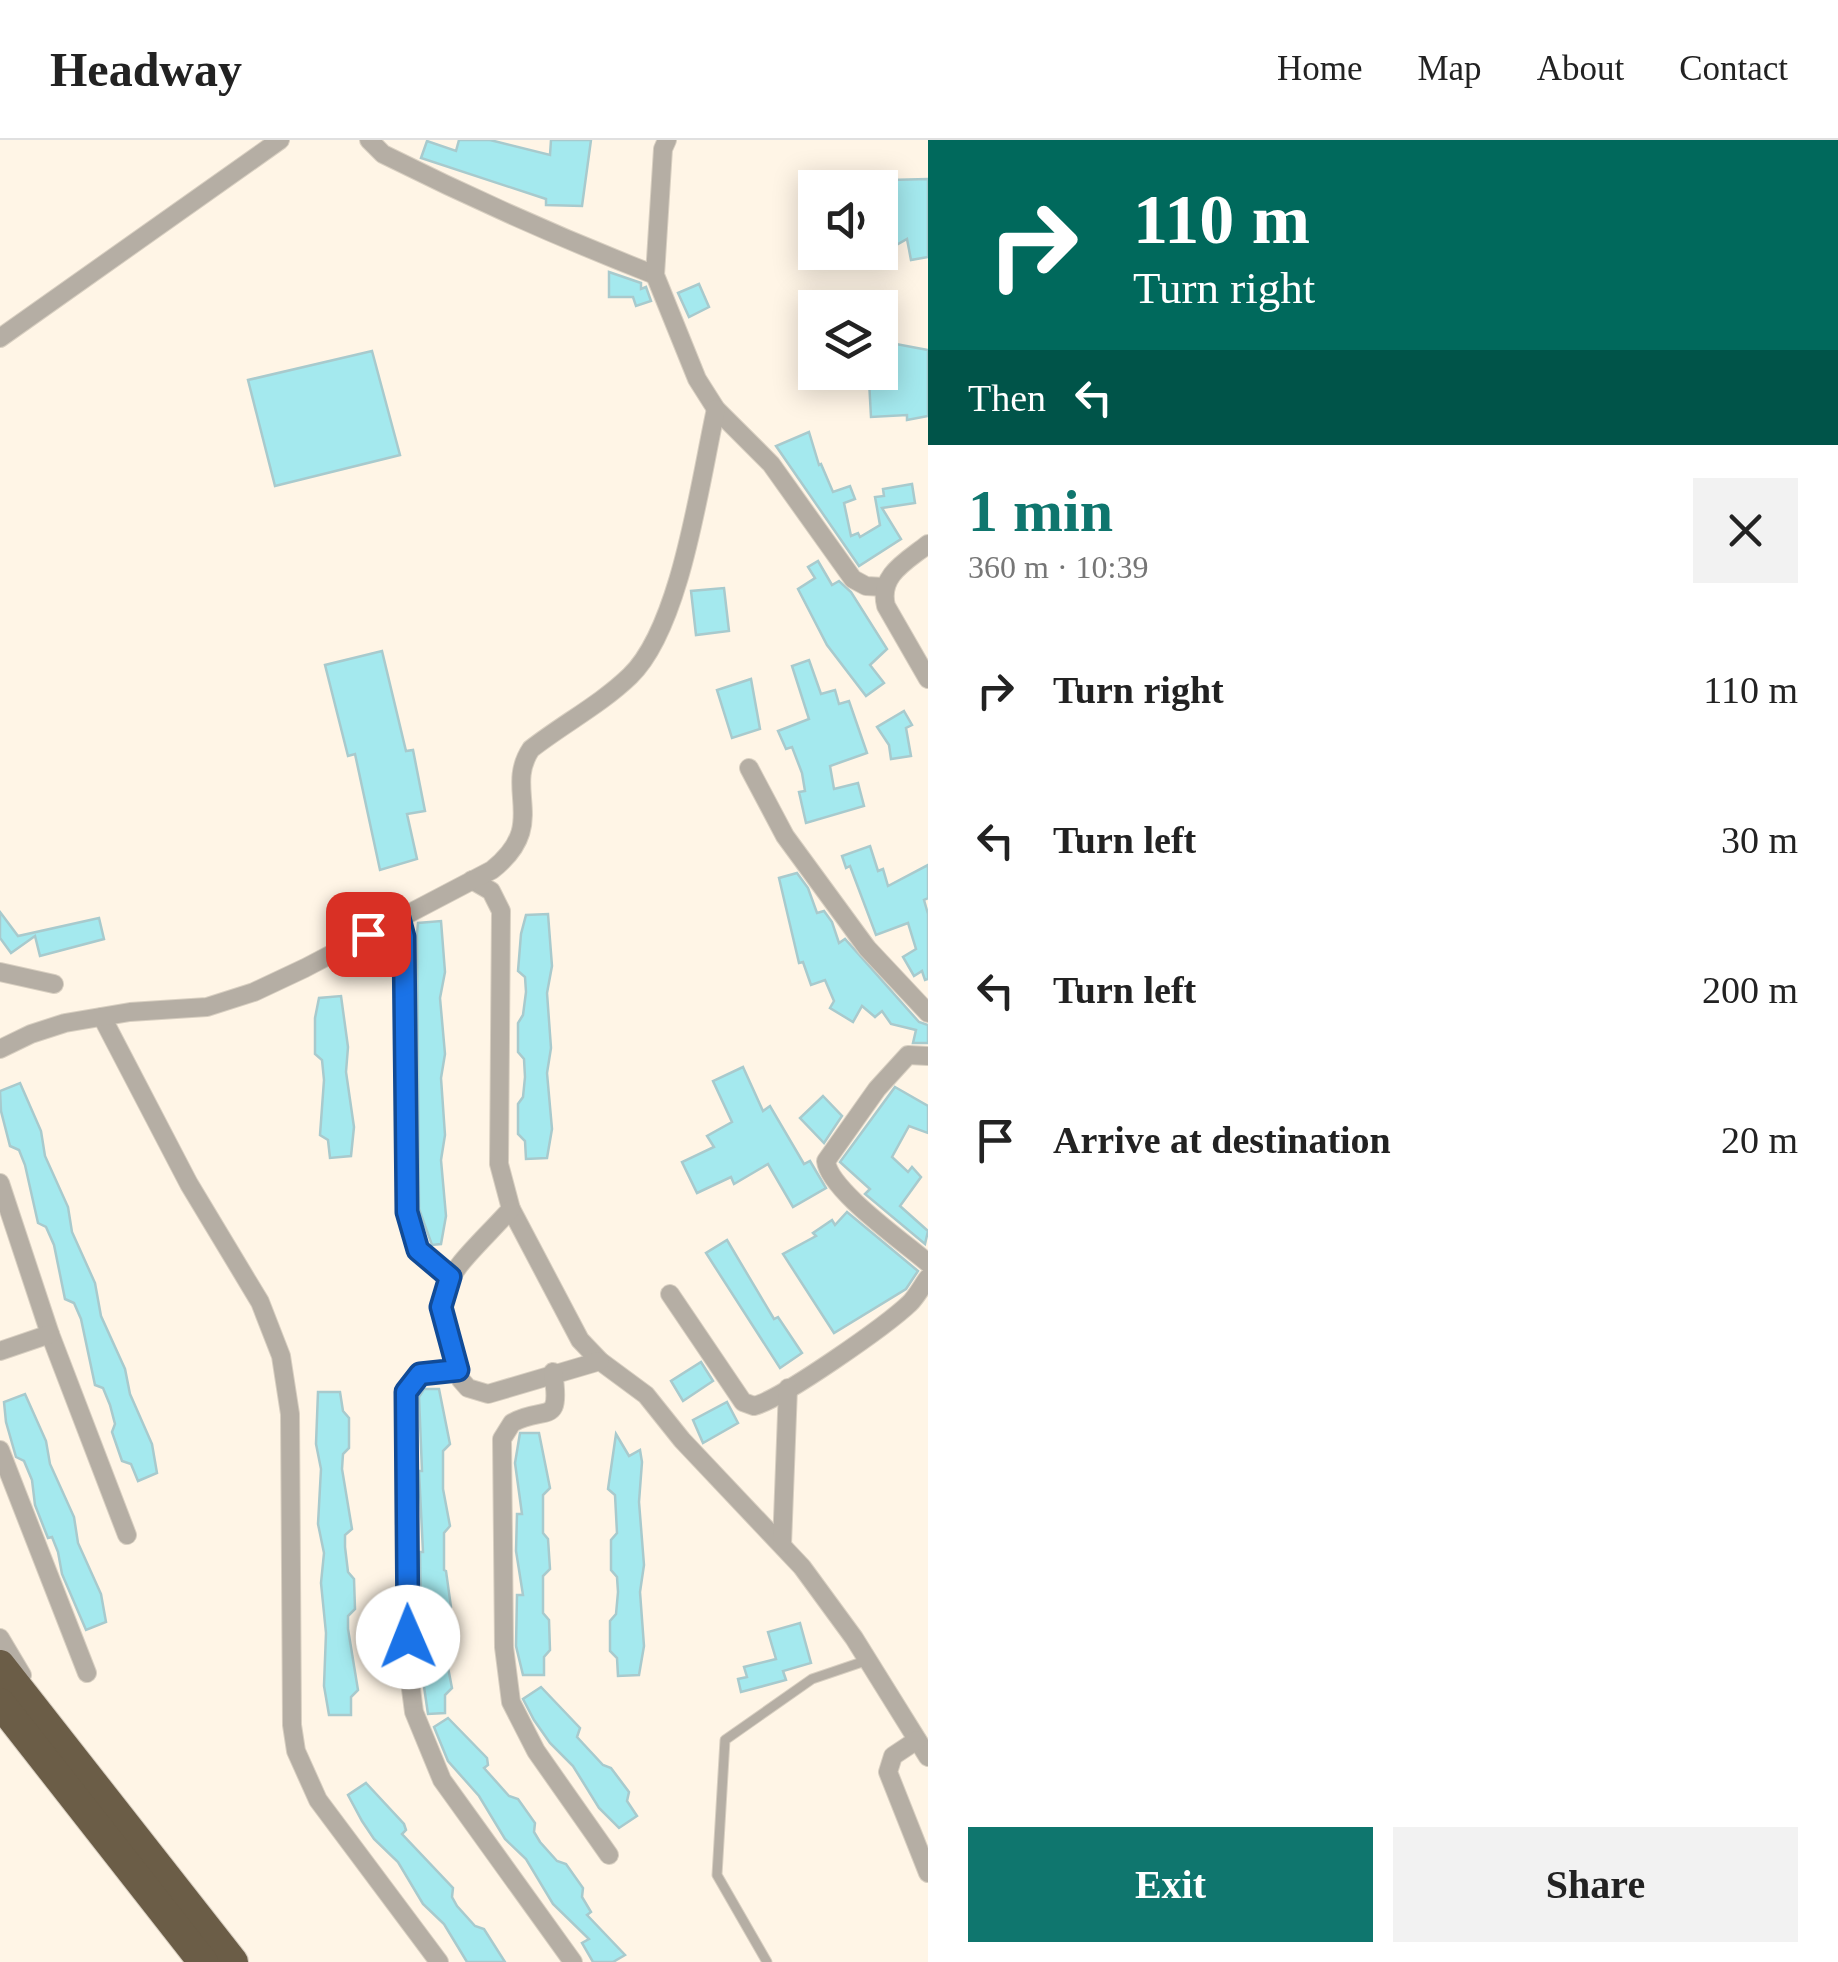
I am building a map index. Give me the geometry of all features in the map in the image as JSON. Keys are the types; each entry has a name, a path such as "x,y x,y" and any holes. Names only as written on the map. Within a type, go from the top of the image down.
{"highway":[{"path":"0,1665 233,1962"},
{"path":"0,1704 203,1962"}],"street":[{"path":"0,338 280,140"},
{"path":"369,140 383,154 484,204 656,275"},
{"path":"667,140 662,149 656,275 696,379 716,410 770,464 852,579 866,586 884,587"},
{"path":"0,1048 30,1034 102,1017 223,1002 305,968 501,862 518,843 522,828 523,761 531,749 630,676 658,640 672,603 716,410"},
{"path":"928,544 888,576 884,587 886,606 928,679"},
{"path":"749,768 784,836 867,948 928,1013"},
{"path":"472,880 491,891 501,911 499,1164 511,1209 572,1328 600,1361 636,1385 820,1589 928,1757"},
{"path":"399,918 404,937 407,1212 418,1250 450,1277"},
{"path":"0,972 54,984"},
{"path":"102,1017 189,1184 260,1302 281,1356 290,1414 292,1725 301,1764 318,1800 439,1962"},
{"path":"928,1056 908,1055 876,1089 826,1160 839,1186 928,1262"},
{"path":"0,1183 50,1334 128,1536"},
{"path":"511,1209 450,1277 441,1307 458,1370 468,1388 488,1394 600,1361"},
{"path":"670,1294 743,1402 760,1405 892,1318 928,1278"},
{"path":"0,1351 50,1334"},
{"path":"458,1370 420,1374 406,1392 409,1674 414,1712 442,1780 574,1962"},
{"path":"554,1372 553,1410 512,1423 502,1439 506,1674 522,1728 609,1856"},
{"path":"782,1545 788,1388"},
{"path":"0,1450 88,1674"},
{"path":"0,1638 35,1708"},
{"path":"917,1740 892,1756 888,1772 928,1873"}],"lane":[{"path":"767,1962 717,1875 725,1740 812,1679 868,1660"}],"building":[{"path":"459,140 490,140 550,155 551,140 591,140 582,206 546,205 546,199 421,158 427,141 456,151"},
{"path":"928,179 928,257 911,260 907,239 898,244 898,180"},
{"path":"609,272 641,283 651,301 636,306 633,297 609,297"},
{"path":"699,284 709,307 689,317 678,293"},
{"path":"898,344 928,350 928,416 907,420 907,415 871,417 870,390 898,390"},
{"path":"372,351 400,455 275,486 248,380"},
{"path":"809,432 833,492 850,486 855,499 844,503 851,536 858,533 860,537 880,525 875,497 884,496 883,489 912,484 915,503 882,508 901,539 859,566 776,446"},
{"path":"818,561 832,585 839,581 851,592 887,649 870,665 884,683 866,696 827,645 798,589 815,578 808,567"},
{"path":"724,588 729,631 696,635 691,591"},
{"path":"382,651 406,751 413,750 425,811 407,814 417,859 380,870 355,754 348,756 325,665"},
{"path":"809,660 821,694 835,690 839,704 849,701 867,753 830,766 834,789 858,783 864,806 806,823 799,792 805,791 802,773 792,747 786,749 778,731 809,719 792,666"},
{"path":"751,679 760,729 732,738 717,690"},
{"path":"904,711 912,725 906,728 911,756 891,759 889,745 877,727"},
{"path":"870,846 888,886 928,865 928,898 924,900 928,914 928,979 922,971 914,976 903,957 916,949 908,923 876,935 850,866 846,868 842,856"},
{"path":"797,873 808,888 817,913 824,911 832,922 839,943 845,939 919,1022 928,1025 928,1043 913,1043 916,1030 891,1024 882,1011 875,1017 862,1006 853,1022 830,1008 834,1001 825,980 811,985 803,962 799,963 779,878"},
{"path":"0,912 18,936 99,918 104,939 40,956 35,936 11,953 0,938"},
{"path":"548,914 552,966 547,993 551,1048 547,1073 552,1129 547,1158 526,1159 525,1141 518,1134 518,1104 523,1097 525,1077 524,1059 518,1052 518,1023 526,992 525,977 518,971 521,934 526,915"},
{"path":"441,921 445,972 440,998 445,1135 441,1160 446,1216 441,1244 432,1245 419,1209 417,934 418,923"},
{"path":"341,996 354,1127 351,1156 330,1158 328,1140 320,1135 324,1080 322,1060 315,1054 315,1018 319,998"},
{"path":"743,1067 763,1111 770,1106 804,1164 810,1161 826,1188 793,1207 768,1164 734,1184 731,1177 697,1193 682,1162 714,1147 707,1136 732,1122 713,1081"},
{"path":"20,1083 41,1131 45,1156 68,1207 72,1232 95,1283 101,1316 152,1444 157,1473 138,1481 131,1464 122,1461 112,1432 115,1424 110,1405 103,1388 95,1385 81,1319 74,1303 65,1299 54,1245 46,1227 38,1223 19,1150 10,1146 0,1091"},
{"path":"895,1087 928,1106 928,1133 909,1126 892,1157 908,1172 912,1167 921,1177 900,1206 928,1231 925,1244 865,1194 870,1189 840,1162"},
{"path":"823,1096 842,1116 824,1143 800,1118"},
{"path":"847,1212 918,1271 906,1289 834,1333 783,1254 816,1236 813,1233 832,1220 835,1225"},
{"path":"727,1240 774,1319 778,1317 802,1353 780,1368 706,1253"},
{"path":"701,1362 713,1381 683,1401 671,1381"},
{"path":"424,1389 439,1389 450,1444 443,1451 443,1489 450,1526 444,1533 444,1570 451,1607 445,1614 445,1652 452,1688 445,1695 445,1713 428,1714 421,1634 419,1397"},
{"path":"318,1392 340,1392 343,1411 349,1418 349,1448 343,1454 342,1469 352,1529 345,1535 345,1547 348,1572 354,1579 355,1609 348,1616 348,1629 358,1690 351,1697 351,1715 329,1715 324,1686 326,1633 321,1583 324,1553 318,1524"},
{"path":"25,1394 74,1517 78,1543 101,1594 106,1622 86,1630 62,1574 52,1537 48,1538 35,1505 32,1480 24,1461 16,1457 6,1422 4,1402"},
{"path":"727,1402 738,1423 703,1443 693,1420"},
{"path":"520,1433 539,1433 550,1488 543,1495 543,1533 548,1539 550,1569 543,1576 543,1613 549,1620 550,1650 544,1657 544,1675 523,1675 516,1646 517,1595 523,1595 516,1551 517,1514 522,1514 515,1463"},
{"path":"616,1434 629,1456 640,1450 642,1462 639,1502 644,1646 639,1675 618,1676 617,1658 610,1651 610,1621 616,1614 618,1592 617,1577 611,1570 611,1540 617,1533 615,1495 608,1489"},
{"path":"800,1623 811,1663 783,1671 786,1680 741,1692 738,1679 747,1677 744,1667 776,1659 768,1632"},
{"path":"541,1687 580,1728 577,1737 603,1765 611,1768 629,1792 627,1801 637,1816 619,1828 599,1808 573,1766 534,1720 523,1699"},
{"path":"448,1718 487,1758 484,1768 509,1796 518,1799 535,1823 534,1832 540,1842 557,1861 566,1864 583,1888 582,1897 591,1912 587,1915 625,1955 613,1962 593,1962 582,1943 589,1939 553,1904 526,1859 505,1839 479,1796 448,1761 434,1727"},
{"path":"366,1783 404,1824 406,1830 402,1834 453,1888 457,1906 475,1926 484,1929 505,1962 467,1962 444,1924 423,1904 398,1862 362,1821 348,1795"}],"route":[{"path":"368,934 399,918 404,937 407,1212 418,1250 450,1277 441,1307 458,1370 420,1374 406,1392 408,1637"}]}
